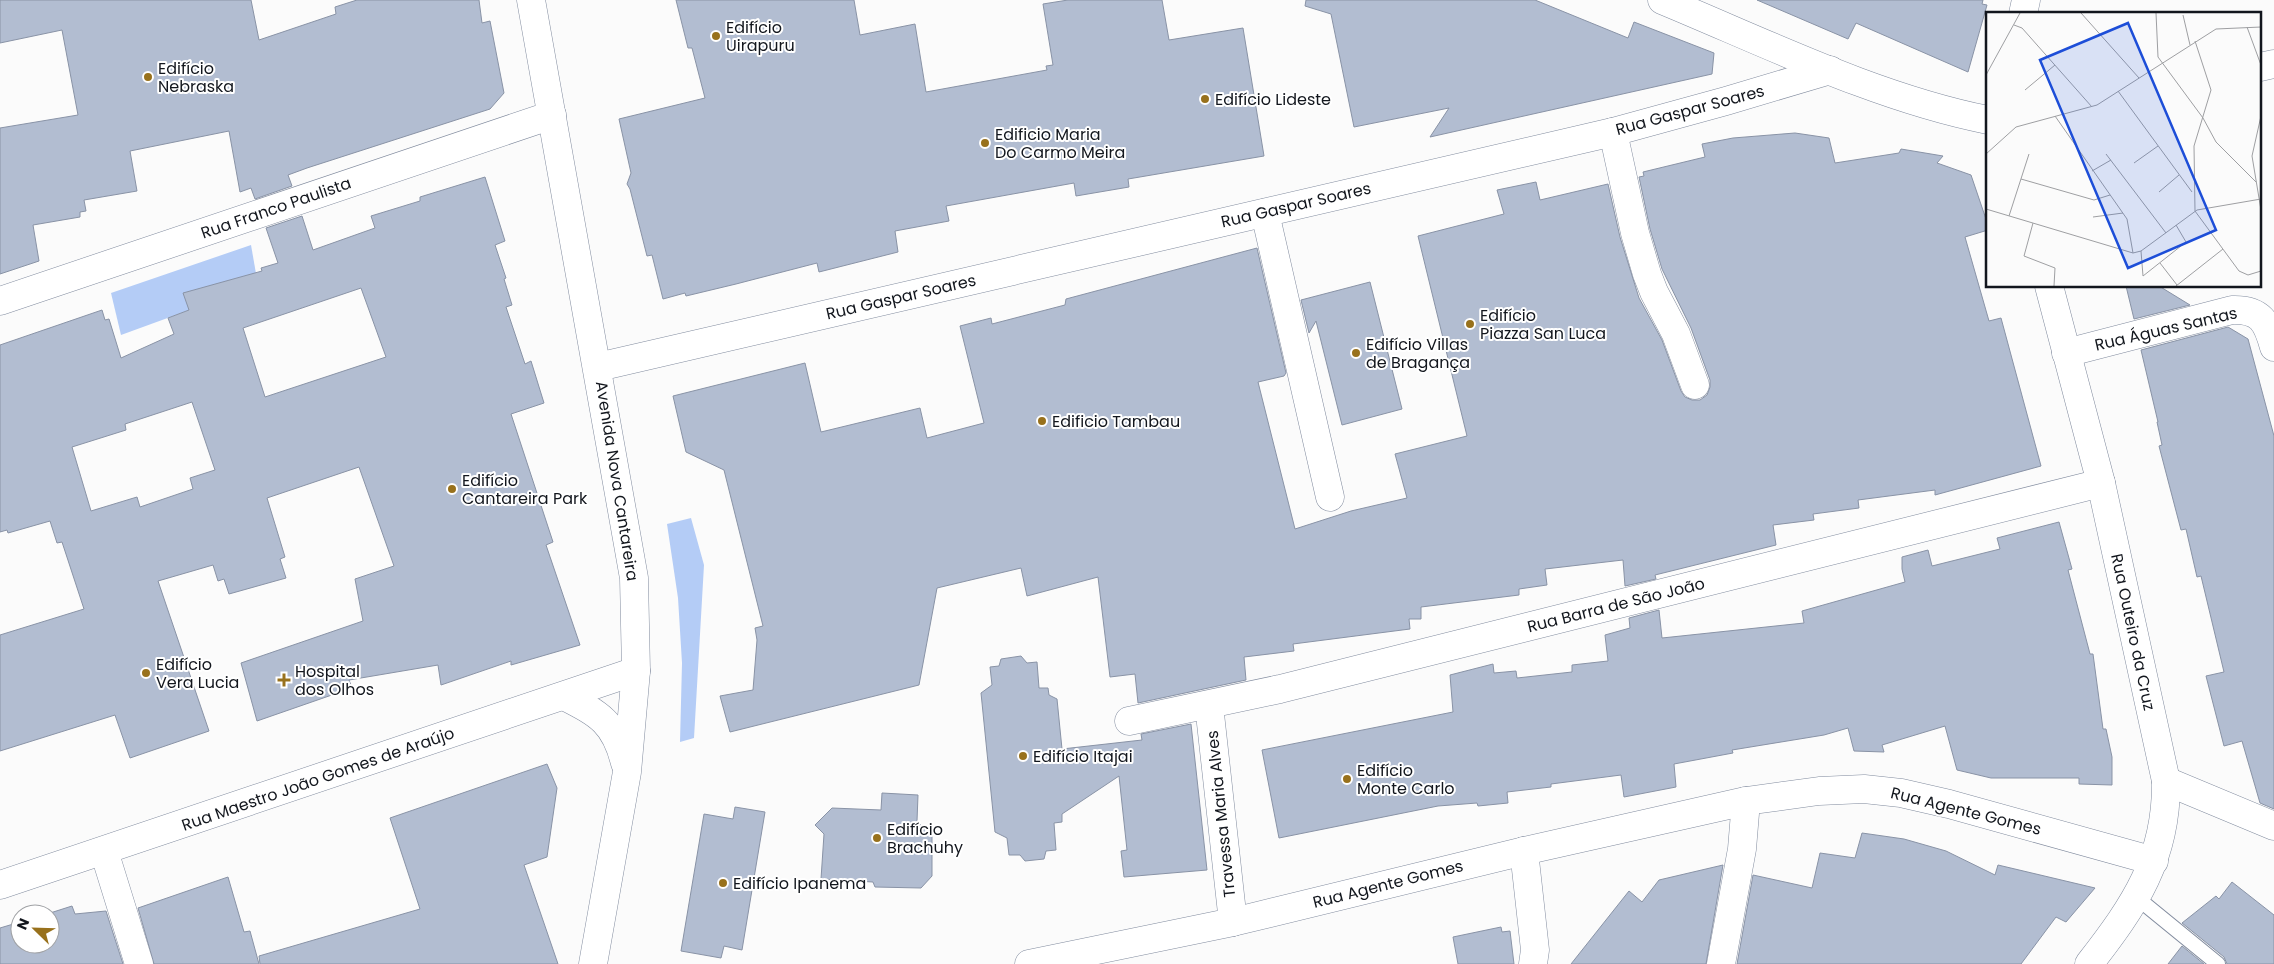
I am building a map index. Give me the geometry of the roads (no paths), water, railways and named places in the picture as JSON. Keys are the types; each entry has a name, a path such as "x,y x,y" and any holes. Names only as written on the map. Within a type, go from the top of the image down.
{"street":[{"name":"Avenida Nova Cantareira","path":"531,0 598,367 634,578 636,672 627,772 593,964"},
{"path":"1662,0 1830,70 1903,96 1986,120"},
{"name":"Rua Gaspar Soares","path":"598,367 1613,132 1830,70"},
{"name":"Rua Franco Paulista","path":"0,301 552,116"},
{"path":"1613,132 1629,209 1647,274 1654,292 1676,334 1695,385"},
{"path":"1265,213 1330,497"},
{"name":"Rua Outeiro da Cruz","path":"2050,288 2101,483 2166,781 2166,809 2154,861 2136,897 2117,928 2089,964"},
{"name":"Rua Águas Santas","path":"2066,353 2232,310 2251,311 2261,317 2269,328 2274,347"},
{"name":"Rua Barra de São João","path":"1129,721 1209,705 2101,483"},
{"name":"Rua Maestro João Gomes de Araújo","path":"0,885 636,672"},
{"path":"564,696 584,706 612,730 620,746 627,772"},
{"name":"Travessa Maria Alves","path":"1209,705 1233,922"},
{"path":"2166,781 2274,826"},
{"name":"Rua Agente Gomes","path":"1029,964 1233,922 1524,850 1746,801 1819,791 1864,789 1901,793 1949,804 2154,861"},
{"path":"1721,964 1742,849 1746,801"},
{"path":"1524,850 1535,950 1533,964"},
{"path":"104,851 139,964"}],"lane":[{"path":"2136,897 2218,964"}],"place":[{"name":"Edifício Uirapuru","path":"716,36"},
{"name":"Edifício Nebraska","path":"148,77"},
{"name":"Edifício Lideste","path":"1205,99"},
{"name":"Edificio Maria Do Carmo Meira","path":"985,143"},
{"name":"Edifício Piazza San Luca","path":"1470,324"},
{"name":"Edifício Villas de Bragança","path":"1356,353"},
{"name":"Edificio Tambau","path":"1042,421"},
{"name":"Edifício Cantareira Park","path":"452,489"},
{"name":"Edifício Vera Lucia","path":"146,673"},
{"name":"Hospital dos Olhos","path":"284,680"},
{"name":"Edifício Itajai","path":"1023,756"},
{"name":"Edifício Monte Carlo","path":"1347,779"},
{"name":"Edifício Brachuhy","path":"877,838"},
{"name":"Edifício Ipanema","path":"723,883"}]}
